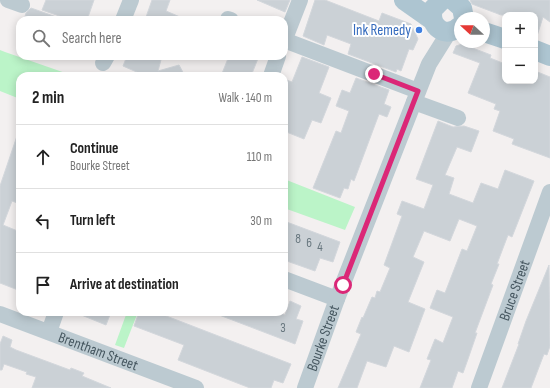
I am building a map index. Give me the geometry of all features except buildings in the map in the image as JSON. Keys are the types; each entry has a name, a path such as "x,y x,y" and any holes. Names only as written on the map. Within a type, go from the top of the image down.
{"main road":[{"path":"406,0 453,15"},
{"path":"538,51 550,56"}],"street":[{"path":"125,16 131,0"},
{"path":"288,30 300,0"},
{"name":"Bourke Street","path":"305,388 337,299 429,64 453,15"},
{"path":"288,42 416,97 458,118"},
{"path":"272,72 277,60"},
{"name":"Bruce Street","path":"479,388 550,192"},
{"path":"288,281 337,299"},
{"name":"Brentham Street","path":"0,314 196,388"},
{"path":"49,332 55,316"}],"green space":[{"path":"0,50 16,56 16,60 28,60 63,72 16,72 16,97 0,91"},
{"path":"288,181 355,207 345,230 288,209"},
{"path":"126,316 136,316 124,348 115,345"}],"place":[{"name":"Ink Remedy","path":"419,30"}],"route":[{"path":"343,285 418,91 374,74"}]}
